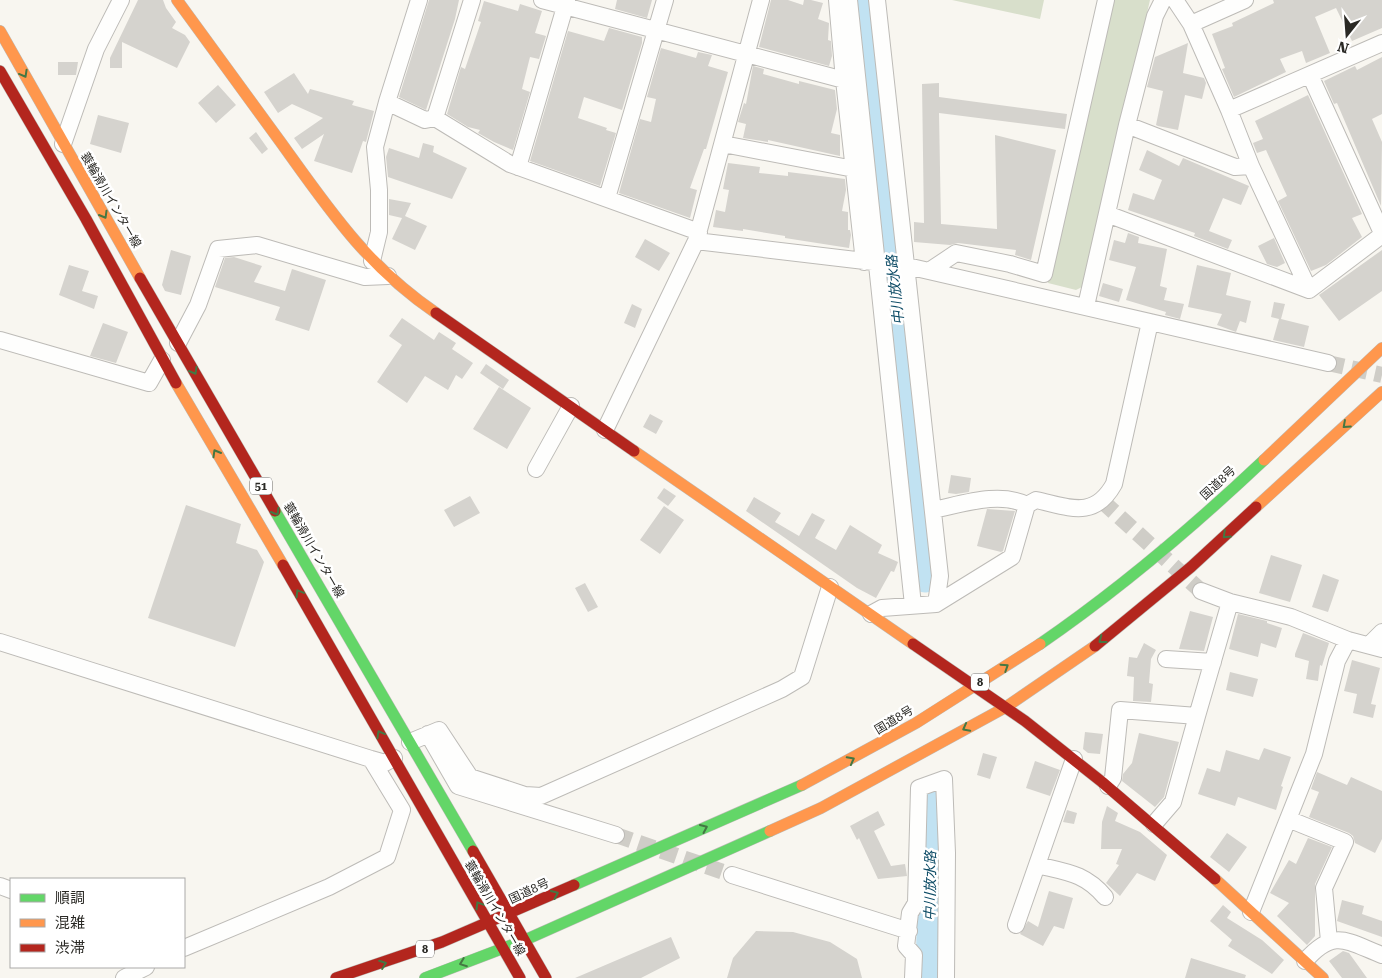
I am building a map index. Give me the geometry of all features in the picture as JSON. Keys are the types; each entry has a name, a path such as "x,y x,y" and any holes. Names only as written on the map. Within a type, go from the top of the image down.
{"main road":[{"path":"177,0 333,215 372,261 404,291 1006,707 1154,824 1323,978"},
{"name":"蓑輪滑川インター線","path":"0,31 63,144 511,914 546,978"},
{"name":"蓑輪滑川インター線","path":"0,71 86,219 162,360 336,655 520,978"},
{"name":"国道8号","path":"336,978 377,967 490,924 804,784 896,736 1093,607 1196,523 1382,348"},
{"name":"8","path":"425,978 525,940 820,808 1006,707 1103,640 1191,568 1382,392"}],"street":[{"path":"63,144 96,49 121,0"},
{"path":"372,261 379,232 379,190 375,148 387,102 419,0"},
{"path":"435,118 472,0"},
{"path":"542,0 566,3 656,31 844,80"},
{"path":"607,198 664,0"},
{"path":"605,430 697,237 761,0"},
{"path":"837,0 854,169 876,263"},
{"path":"850,0 913,605"},
{"path":"877,0 940,576 936,604"},
{"path":"1042,296 1044,274 1106,0"},
{"path":"1086,306 1127,125 1155,16 1163,0"},
{"path":"1174,0 1191,24 1229,110 1251,166 1309,290"},
{"path":"1191,24 1245,0"},
{"path":"518,167 566,3"},
{"path":"1229,110 1382,43"},
{"path":"1309,290 1382,234 1310,75"},
{"path":"387,102 425,120 435,118 518,167 607,198 697,237 905,266 1328,363"},
{"path":"1127,125 1235,167 1251,166"},
{"path":"723,144 854,169"},
{"path":"1107,214 1309,290"},
{"path":"178,343 198,305 218,249 257,245 365,277 388,276"},
{"path":"929,271 956,253 1010,264 1044,274"},
{"path":"871,614 882,608 936,604 1012,557 1027,505 1036,500 1079,510 1093,506 1106,498 1114,484 1150,322"},
{"path":"0,340 148,383 162,360"},
{"path":"536,470 571,406"},
{"path":"933,510 995,499 1014,498 1027,505"},
{"path":"410,742 439,730 470,777 526,795 541,796 782,689 802,677 830,587"},
{"path":"1201,591 1230,602 1290,617 1348,640 1376,646 1382,632"},
{"path":"1154,824 1173,802 1230,602"},
{"path":"1251,912 1314,754 1337,661 1348,640"},
{"path":"0,642 370,759 385,763 394,758"},
{"path":"1166,659 1213,662"},
{"path":"1108,786 1113,778 1120,710 1197,716"},
{"path":"428,734 458,786 616,835"},
{"path":"185,947 329,888 388,856 402,810 370,759"},
{"path":"1016,924 1074,759"},
{"path":"913,978 914,954 906,946 910,913 916,903 919,788 944,779 947,862 946,978"},
{"path":"1288,819 1345,842 1324,888 1329,941"},
{"path":"1037,865 1081,876 1095,884 1105,897"},
{"path":"732,875 908,931"},
{"path":"1305,961 1319,945 1329,941 1347,941 1382,955"},
{"path":"124,978 144,968"}],"green space":[{"path":"952,0 1044,0 1040,19"},
{"path":"1111,0 1150,0 1084,286 1076,290 1048,283"}],"building":[{"path":"138,0 163,0 176,22 172,28 185,35 190,42 177,68 122,42 122,68 110,68 110,58"},
{"path":"429,0 459,0 455,19 426,110 399,97"},
{"path":"617,0 652,0 647,18 615,9"},
{"path":"771,0 788,0 803,5 804,0 823,3 818,19 829,23 828,40 831,41 832,56 829,66 759,47"},
{"path":"1273,0 1382,0 1382,28 1352,41 1336,8 1315,17 1330,53 1306,63 1302,51 1280,59 1286,72 1234,97 1222,69 1225,68 1212,34 1233,26 1232,23 1274,3"},
{"path":"484,1 518,11 520,4 542,11 535,33 546,36 539,59 530,57 522,89 530,92 513,150 494,142 478,133 480,130 468,127 447,114 461,67 465,69 481,22 478,21"},
{"path":"609,28 642,37 642,43 622,110 584,97 578,118 616,133 600,186 530,161 568,31 604,41"},
{"path":"1188,43 1183,73 1204,78 1206,83 1202,99 1185,95 1178,130 1158,126 1156,125 1163,91 1147,87 1155,57"},
{"path":"661,48 696,58 698,52 712,55 708,66 728,72 706,149 704,149 690,188 697,190 690,218 619,193 640,119 651,122 656,99 647,97"},
{"path":"1382,57 1382,114 1372,119 1382,142 1381,206 1337,103 1334,104 1324,81 1355,66 1357,70"},
{"path":"58,62 78,62 76,75 58,75"},
{"path":"753,66 764,69 763,74 799,84 799,81 835,90 837,109 831,133 840,135 840,156 768,140 768,142 743,138 746,124 738,122 744,103 746,104"},
{"path":"294,73 308,94 310,89 354,101 352,105 374,111 366,142 363,141 352,173 314,161 324,134 302,149 294,138 323,118 292,104 278,113 264,92"},
{"path":"939,83 939,97 1067,114 1065,129 939,113 941,224 997,229 995,135 1056,150 1031,260 1015,255 1016,250 958,243 950,245 914,242 914,222 924,223 922,84"},
{"path":"218,85 236,105 216,123 198,103"},
{"path":"1308,95 1362,214 1352,218 1362,237 1326,265 1311,271 1278,201 1287,196 1266,150 1257,153 1253,143 1263,139 1255,121"},
{"path":"98,115 129,123 121,153 90,144"},
{"path":"256,132 268,149 262,154 249,138"},
{"path":"423,143 434,146 433,152 467,168 452,199 388,177 386,157 389,148 419,158"},
{"path":"1147,150 1179,166 1183,158 1249,186 1241,205 1223,198 1209,231 1232,240 1228,249 1194,236 1195,233 1128,210 1133,193 1154,200 1162,180 1139,170"},
{"path":"728,163 760,167 759,173 788,176 788,172 845,179 846,190 842,211 848,212 848,230 850,230 851,235 849,248 743,229 743,231 713,227 716,210 725,212 729,190 723,189"},
{"path":"389,199 411,203 405,216 427,226 415,250 392,239 402,218 389,215"},
{"path":"1128,233 1139,237 1138,243 1167,249 1160,286 1167,288 1164,300 1184,304 1180,319 1165,315 1166,312 1126,300 1136,267 1109,260 1114,240 1125,243"},
{"path":"1274,238 1285,263 1277,267 1267,264 1258,246"},
{"path":"645,239 670,253 659,271 635,257"},
{"path":"171,250 191,256 181,295 165,291 162,285"},
{"path":"1382,250 1382,291 1339,321 1319,295"},
{"path":"234,257 262,266 254,282 285,291 292,269 326,280 309,331 275,320 280,307 215,287 225,258"},
{"path":"69,265 89,271 82,291 98,296 94,309 59,295"},
{"path":"1197,265 1231,273 1226,295 1251,301 1246,323 1240,321 1236,332 1217,325 1222,314 1188,307"},
{"path":"1103,283 1123,289 1119,302 1099,296"},
{"path":"1274,302 1285,304 1281,319 1309,326 1304,347 1273,340 1279,319 1271,317"},
{"path":"632,304 642,309 635,328 624,323"},
{"path":"402,318 434,340 439,332 456,343 452,349 473,363 462,379 456,375 448,390 425,376 407,403 377,382 402,345 389,336"},
{"path":"103,323 128,332 116,363 90,356"},
{"path":"486,364 509,380 503,389 480,373"},
{"path":"499,387 531,408 507,449 473,429"},
{"path":"650,414 663,421 656,434 643,427"},
{"path":"951,475 971,478 969,492 948,493"},
{"path":"664,488 676,496 668,506 657,498"},
{"path":"470,496 480,513 454,527 444,510"},
{"path":"754,497 781,513 775,522 799,536 812,513 825,520 815,538 836,550 850,525 882,545 878,553 898,562 894,572 891,571 876,598 857,588 746,511"},
{"path":"186,505 241,524 236,543 257,550 264,562 235,647 148,618"},
{"path":"664,506 684,520 660,554 640,540"},
{"path":"987,509 1015,511 1003,551 1001,552 977,546"},
{"path":"1271,555 1302,565 1290,602 1259,593"},
{"path":"1323,574 1339,580 1328,612 1312,607"},
{"path":"585,583 598,607 588,612 575,588"},
{"path":"1190,611 1213,617 1204,651 1179,649"},
{"path":"1238,614 1267,621 1267,623 1282,628 1276,648 1261,643 1258,657 1229,649"},
{"path":"1303,633 1329,643 1322,666 1320,665 1318,681 1306,679 1309,661 1295,657"},
{"path":"1144,643 1156,650 1151,659 1149,683 1153,684 1151,702 1133,701 1134,677 1127,676 1129,657 1137,658"},
{"path":"1352,660 1380,668 1371,704 1376,705 1373,718 1353,713 1357,694 1344,691"},
{"path":"1230,672 1258,679 1253,697 1226,690"},
{"path":"1085,732 1103,734 1100,754 1088,753 1083,749"},
{"path":"1139,733 1179,742 1164,797 1155,807 1122,781 1123,774 1132,763"},
{"path":"1264,748 1291,757 1281,786 1283,787 1276,810 1238,797 1235,806 1198,794 1207,768 1220,772 1226,750 1259,760"},
{"path":"983,753 997,757 990,779 977,775"},
{"path":"1035,761 1060,770 1050,796 1026,788"},
{"path":"1317,772 1347,785 1351,777 1382,791 1382,839 1375,853 1355,843 1353,836 1349,833 1309,817 1319,792 1311,789"},
{"path":"1107,806 1118,813 1115,821 1140,832 1167,855 1155,881 1137,873 1120,896 1106,883 1119,865 1116,864 1122,849 1101,849 1102,822"},
{"path":"1067,810 1077,813 1074,824 1063,822"},
{"path":"878,811 885,825 874,831 891,866 905,864 907,876 878,879 859,838 857,840 850,826"},
{"path":"1227,833 1247,847 1229,872 1210,857"},
{"path":"1308,838 1332,847 1315,884 1315,936 1307,945 1277,916 1289,903 1270,893 1289,860 1296,864"},
{"path":"1049,891 1073,898 1064,929 1054,926 1043,946 1020,934 1028,921 1038,927"},
{"path":"1342,900 1364,906 1362,914 1382,921 1382,937 1337,921"},
{"path":"1223,905 1231,912 1227,918 1262,940 1284,960 1272,974 1228,946 1232,940 1210,921"},
{"path":"756,931 793,932 830,942 857,959 862,978 727,978 733,958"},
{"path":"671,937 680,958 641,978 575,978"},
{"path":"1343,951 1349,953 1367,978 1342,978 1329,961"},
{"path":"1191,958 1246,975 1245,978 1185,978"}],"waterway":[{"name":"中川放水路","path":"865,0 925,580"},
{"name":"中川放水路","path":"928,978 932,794"}],"tunnel":[{"path":"1328,363 1382,375"},
{"path":"1102,501 1201,591"},
{"path":"616,835 732,875"}],"traffic: fast":[{"path":"1040,644 1127,579 1210,509 1264,460"},
{"path":"275,511 473,851"},
{"path":"574,885 802,785"},
{"path":"425,978 525,940 770,831"}],"traffic: slow":[{"path":"177,0 351,236 390,276 436,313"},
{"path":"0,31 140,278"},
{"path":"1264,460 1382,348"},
{"path":"176,383 283,565"},
{"path":"1256,507 1382,392"},
{"path":"634,451 913,644"},
{"path":"802,785 916,723 1040,644"},
{"path":"770,831 821,808 1006,707 1095,646"},
{"path":"1215,879 1323,978"}],"traffic: jam":[{"path":"0,71 86,219 176,383"},
{"path":"140,278 275,511"},
{"path":"436,313 634,451"},
{"path":"1095,646 1191,567 1256,507"},
{"path":"283,565 520,978"},
{"path":"913,644 1025,721 1102,782 1215,879"},
{"path":"473,851 546,978"},
{"path":"336,978 442,942 574,885"}]}
